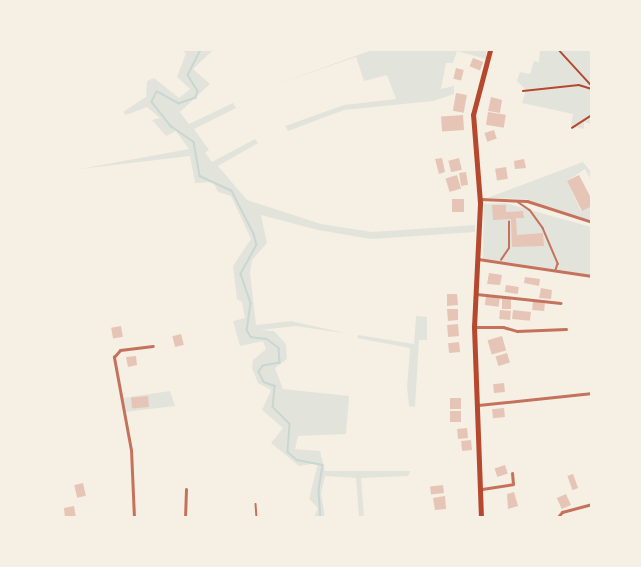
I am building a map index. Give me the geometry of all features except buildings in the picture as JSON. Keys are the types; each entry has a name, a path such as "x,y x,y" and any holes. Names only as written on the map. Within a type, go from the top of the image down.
{"main road":[{"path":"482,518 474,327 480,199 473,116 490,51"}],"street":[{"path":"480,199 513,199 591,222"},
{"path":"478,259 591,276"},
{"path":"475,294 561,303"},
{"path":"474,327 566,329"},
{"path":"134,518 131,450 114,357 120,350 153,345"},
{"path":"478,405 591,393"},
{"path":"482,489 513,484 512,472"},
{"path":"185,518 186,489"},
{"path":"557,518 562,512 591,504"}],"lane":[{"path":"513,199 530,210 543,228 558,264 556,271"},
{"path":"500,261 510,248 508,222"},
{"path":"256,504 257,518"}],"path":[{"path":"559,50 591,87"},
{"path":"523,91 579,85 591,87"},
{"path":"572,128 591,115"}],"shaded area":[{"path":"181,50 212,51 193,69 210,84 180,112 189,124 233,103 236,108 194,129 209,150 205,153 212,162 255,139 258,143 218,166 247,200 321,224 372,232 475,225 475,232 371,239 318,230 261,215 267,243 252,260 250,272 256,325 291,321 349,334 296,326 261,330 274,331 286,344 287,359 275,368 283,389 349,396 346,434 298,436 295,449 320,451 325,471 410,471 408,476 361,478 364,517 359,517 356,478 325,476 321,494 325,517 314,517 318,508 309,499 318,463 299,466 271,443 283,428 262,410 271,390 258,383 252,368 253,360 266,349 263,341 240,346 233,321 245,318 242,302 237,299 233,266 251,239 231,196 218,192 213,182 195,183 190,156 80,169 189,149 176,131 166,136 152,120 160,118 147,107 126,115 123,112 146,97 147,81 154,78 179,98 190,89 177,77 186,53"},
{"path":"372,50 486,50 486,59 457,51 453,63 446,63 441,89 454,86 454,94 433,101 344,110 288,131 285,126 344,105 396,99 387,75 364,81 356,57 275,85"},
{"path":"540,50 591,50 591,124 584,122 584,129 571,126 573,114 522,103 526,90 517,81 520,72 530,74 534,61 539,62"},
{"path":"583,162 591,172 591,180 585,169 567,181 581,211 591,206 591,221 526,199 487,198"},
{"path":"505,203 591,227 591,275 483,259 484,204"},
{"path":"416,316 427,317 427,340 419,340 415,407 409,406 407,387 410,348 357,338 358,335 414,344"},
{"path":"170,391 175,406 125,412 123,398"}],"waterway":[{"path":"201,50 188,75 198,91 196,98 179,104 157,92 152,102 171,126 194,142 200,176 232,191 254,234 257,245 241,274 251,303 247,330 251,337 267,339 279,348 280,363 263,366 259,372 264,382 275,386 273,407 290,424 288,452 297,460 323,465 319,491 321,518"}]}
